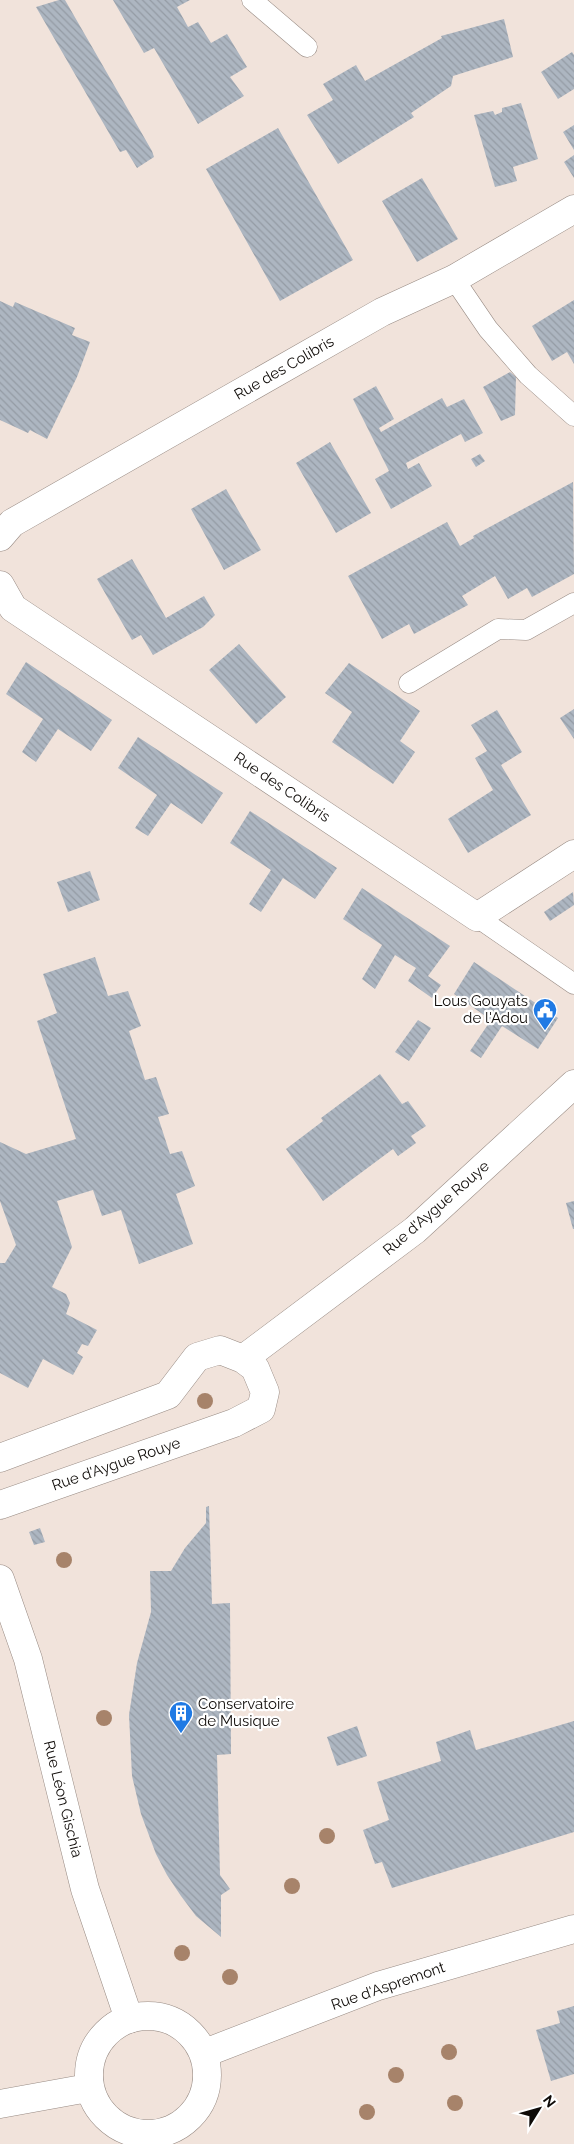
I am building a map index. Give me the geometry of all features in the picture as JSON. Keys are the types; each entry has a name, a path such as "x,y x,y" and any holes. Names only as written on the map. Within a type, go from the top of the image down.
{"street":[{"name":"Rue des Colibris","path":"0,537 12,523 141,449 382,312 454,279 574,209"},
{"name":"Rue des Colibris","path":"0,585 13,608 477,917"},
{"path":"477,917 574,854"},
{"name":"Rue d'Aygue Rouye","path":"243,1359 415,1230 574,1084"},
{"name":"Rue d'Aygue Rouye","path":"0,1458 168,1395 197,1357 220,1350 243,1359 255,1368 265,1392 261,1409 234,1423 0,1505"},
{"name":"Rue Léon Gischia","path":"0,1579 28,1659 85,1889 129,2019"},
{"name":"Rue d'Aspremont","path":"205,2053 275,2028 378,1986 574,1929"},
{"path":"146,2016 164,2017 187,2030 205,2053 206,2088 200,2106 188,2119 160,2133 137,2133 120,2127 106,2116 95,2102 88,2088 90,2064 97,2044 111,2029 129,2019 146,2016"},
{"path":"0,2104 88,2088"}],"lane":[{"path":"252,0 307,47"},
{"path":"454,279 488,330 528,375 574,416"},
{"path":"409,683 498,629 526,630 574,602"},
{"path":"477,917 574,984"}],"building":[{"path":"65,0 152,151 154,157 137,168 126,150 120,152 36,7"},
{"path":"113,0 190,0 177,7 188,27 198,22 211,43 227,34 247,67 230,77 244,96 198,124 154,48 144,53"},
{"path":"504,19 513,57 453,76 451,86 411,113 414,117 338,164 307,115 333,100 323,84 356,65 365,81 442,38 441,36"},
{"path":"572,52 574,55 574,89 558,99 541,72"},
{"path":"521,103 538,159 513,167 517,181 495,187 474,115 493,111 495,115 502,112 502,108"},
{"path":"574,125 574,150 563,132"},
{"path":"278,128 353,260 280,301 206,169"},
{"path":"574,155 574,178 564,162"},
{"path":"422,178 458,239 417,262 382,201"},
{"path":"574,300 574,364 567,352 552,361 532,326"},
{"path":"0,301 13,307 15,302 75,328 72,335 90,342 77,377 47,439 30,430 28,433 0,420"},
{"path":"510,372 516,377 515,415 501,421 483,387"},
{"path":"376,386 394,419 379,428 381,432 442,398 447,407 464,399 483,433 465,442 461,434 406,463 408,469 419,463 432,486 391,509 375,479 389,471 353,399"},
{"path":"330,442 371,513 336,533 296,463"},
{"path":"480,454 485,461 476,467 471,459"},
{"path":"573,482 574,574 532,597 527,588 508,599 495,576 462,596 468,605 414,634 409,624 382,639 348,576 447,522 460,546 474,538 473,536"},
{"path":"226,489 261,550 224,570 191,509"},
{"path":"132,559 166,618 204,596 215,615 203,627 153,655 141,635 132,640 97,579"},
{"path":"239,644 286,697 256,724 209,670"},
{"path":"26,662 112,720 91,751 58,729 36,762 22,752 43,719 6,694"},
{"path":"349,663 420,711 400,741 415,752 393,784 332,742 352,712 325,693"},
{"path":"574,709 574,739 560,718"},
{"path":"497,710 522,752 501,765 531,815 468,853 448,819 493,790 475,758 487,751 471,725"},
{"path":"138,737 223,793 202,824 171,803 148,836 135,828 157,795 118,768"},
{"path":"250,811 337,868 315,899 283,878 261,912 249,904 271,870 230,843"},
{"path":"90,871 100,900 68,912 57,882"},
{"path":"362,888 450,946 428,976 441,985 432,998 408,981 416,968 395,955 375,989 362,979 382,945 343,919"},
{"path":"573,892 574,905 550,921 544,912"},
{"path":"95,957 108,996 128,991 141,1026 129,1031 145,1080 156,1077 169,1114 158,1117 170,1154 182,1151 195,1186 176,1194 193,1244 139,1264 121,1210 102,1216 93,1190 57,1201 72,1247 52,1287 66,1294 70,1303 66,1314 97,1330 88,1346 82,1344 77,1353 83,1357 73,1375 43,1359 28,1388 0,1373 0,1263 5,1263 16,1245 0,1201 0,1142 26,1154 76,1139 37,1021 57,1013 43,974"},
{"path":"474,962 558,1018 538,1049 502,1026 481,1058 470,1051 491,1020 454,994"},
{"path":"418,1020 431,1028 409,1061 395,1052"},
{"path":"380,1074 402,1104 408,1101 426,1126 411,1136 416,1143 398,1156 393,1149 323,1201 286,1149 323,1121 321,1118"},
{"path":"574,1201 574,1229 573,1229 566,1203"},
{"name":"Conservatoire de Musique","path":"209,1506 212,1604 230,1603 231,1754 217,1755 220,1875 230,1889 221,1895 221,1937 196,1916 167,1875 156,1854 141,1814 132,1776 129,1715 137,1663 151,1612 150,1571 171,1571 185,1548 206,1523 206,1507"},
{"path":"40,1528 45,1542 34,1545 29,1532"},
{"path":"574,1721 574,1832 392,1888 382,1862 375,1864 363,1830 389,1820 377,1782 441,1761 436,1742 470,1730 476,1750"},
{"path":"357,1726 367,1756 337,1766 327,1737"},
{"path":"574,2006 574,2074 551,2081 536,2030 560,2023 557,2011"}],"place":[{"name":"Lous Gouyats de l'Adou","path":"545,1031"},
{"name":"Conservatoire de Musique","path":"181,1734"}]}
